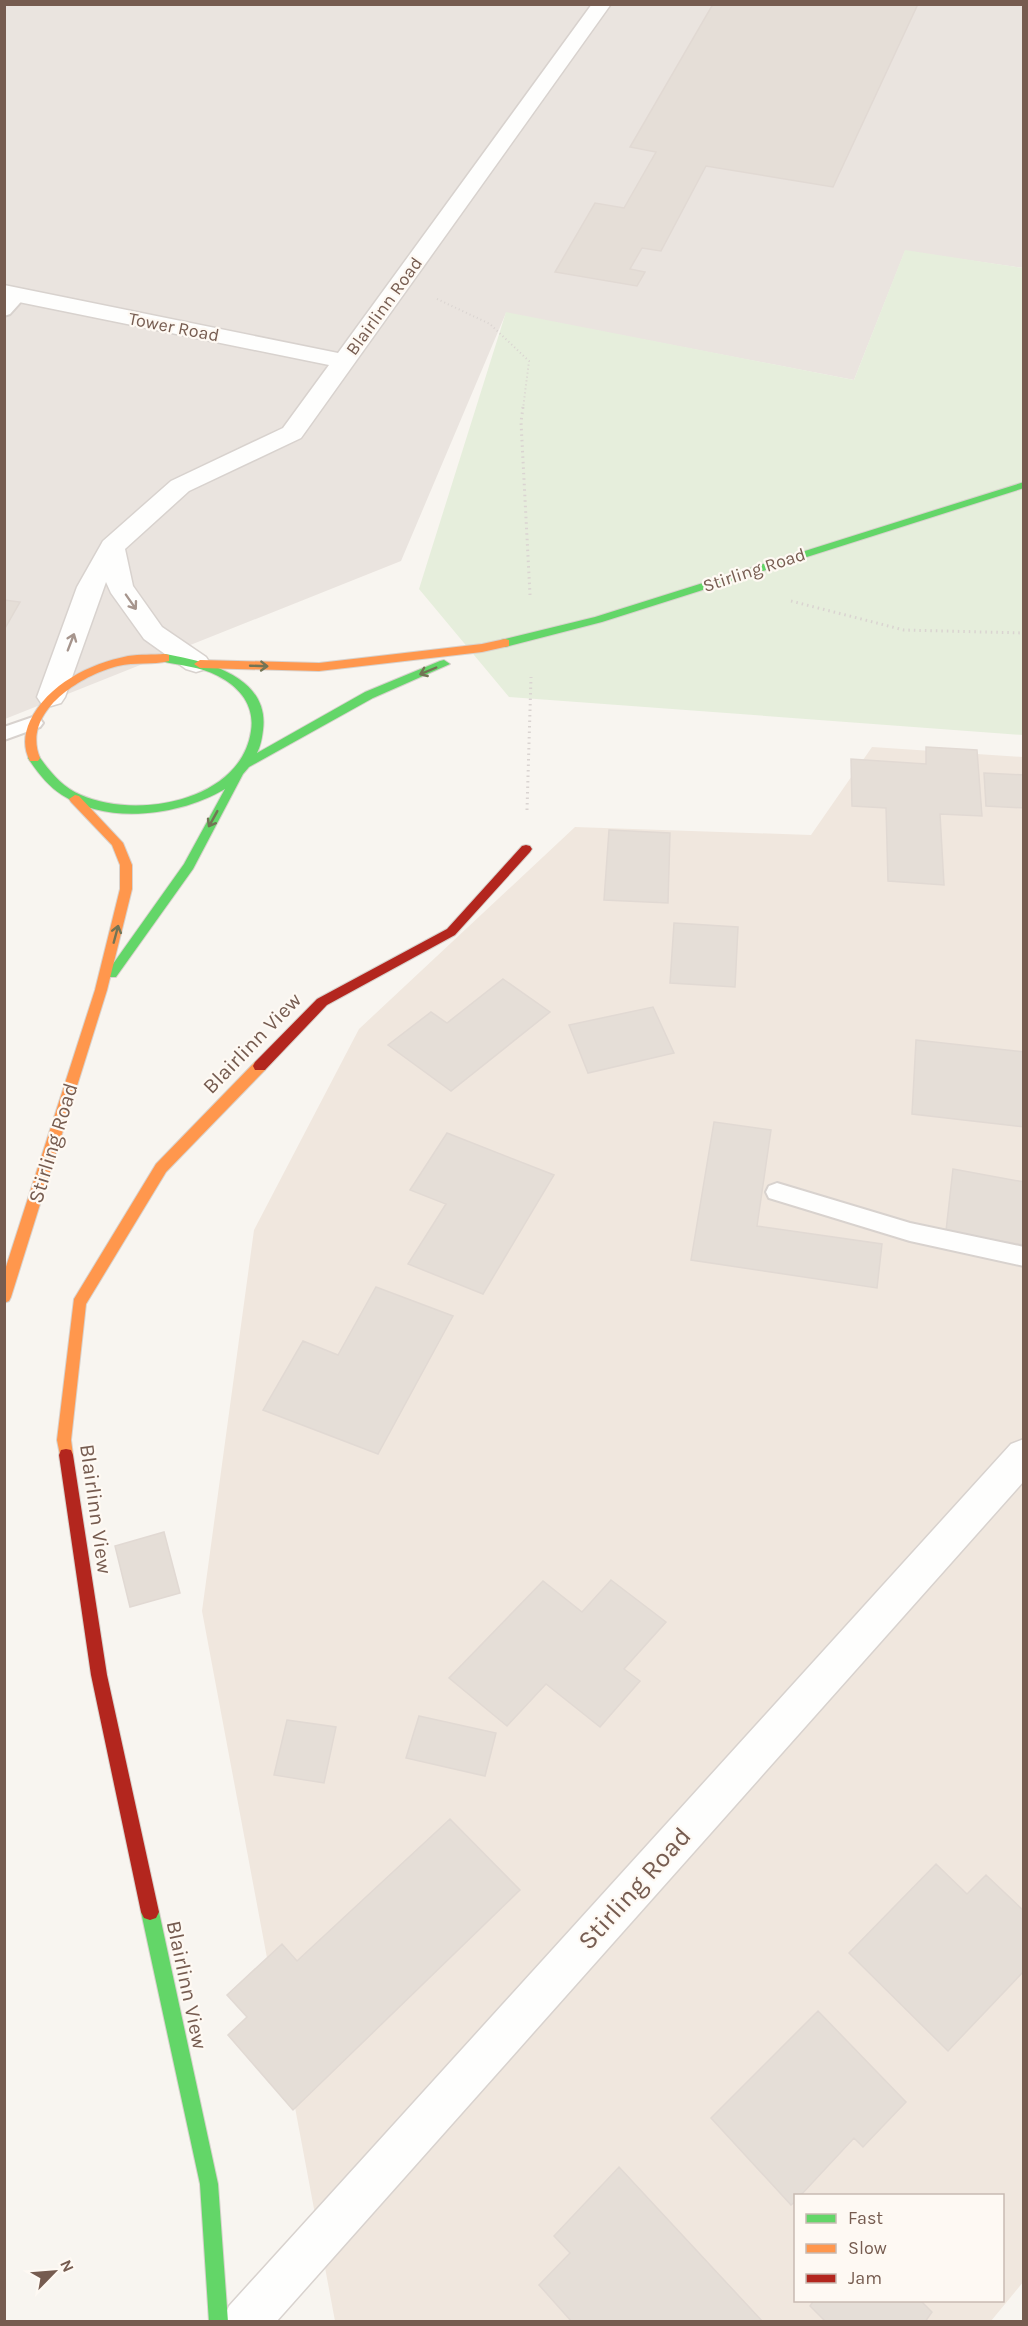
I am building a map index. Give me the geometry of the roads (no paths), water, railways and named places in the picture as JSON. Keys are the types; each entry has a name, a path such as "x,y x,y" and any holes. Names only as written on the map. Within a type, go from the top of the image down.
{"main road":[{"name":"Stirling Road","path":"198,663 319,667 482,648 598,620 1023,485"},
{"name":"Stirling Road","path":"100,990 189,866 244,766 369,695 482,648"},
{"path":"165,658 198,663 231,678 246,692 255,705 260,728 252,753 244,766 230,779 196,799 161,808 114,809 75,799 47,780 31,751 33,723 51,697 83,674 122,661 165,658"},
{"name":"Stirling Road","path":"4,1297 100,990 126,889 126,866 117,843 75,799"},
{"name":"Blairlinn View","path":"219,2322 209,2184 99,1675 64,1440 79,1303 161,1168 322,1002 452,932 526,849"}],"street":[{"name":"Blairlinn Road","path":"51,697 90,587 112,547 180,486 292,433 602,4"},
{"name":"Tower Road","path":"9,299 344,361"},
{"path":"112,547 120,586 153,633 198,663"},
{"name":"Stirling Road","path":"245,2322 1023,1455"}],"lane":[{"path":"4,734 33,723"},
{"path":"777,1192 910,1232 1023,1257"}]}
